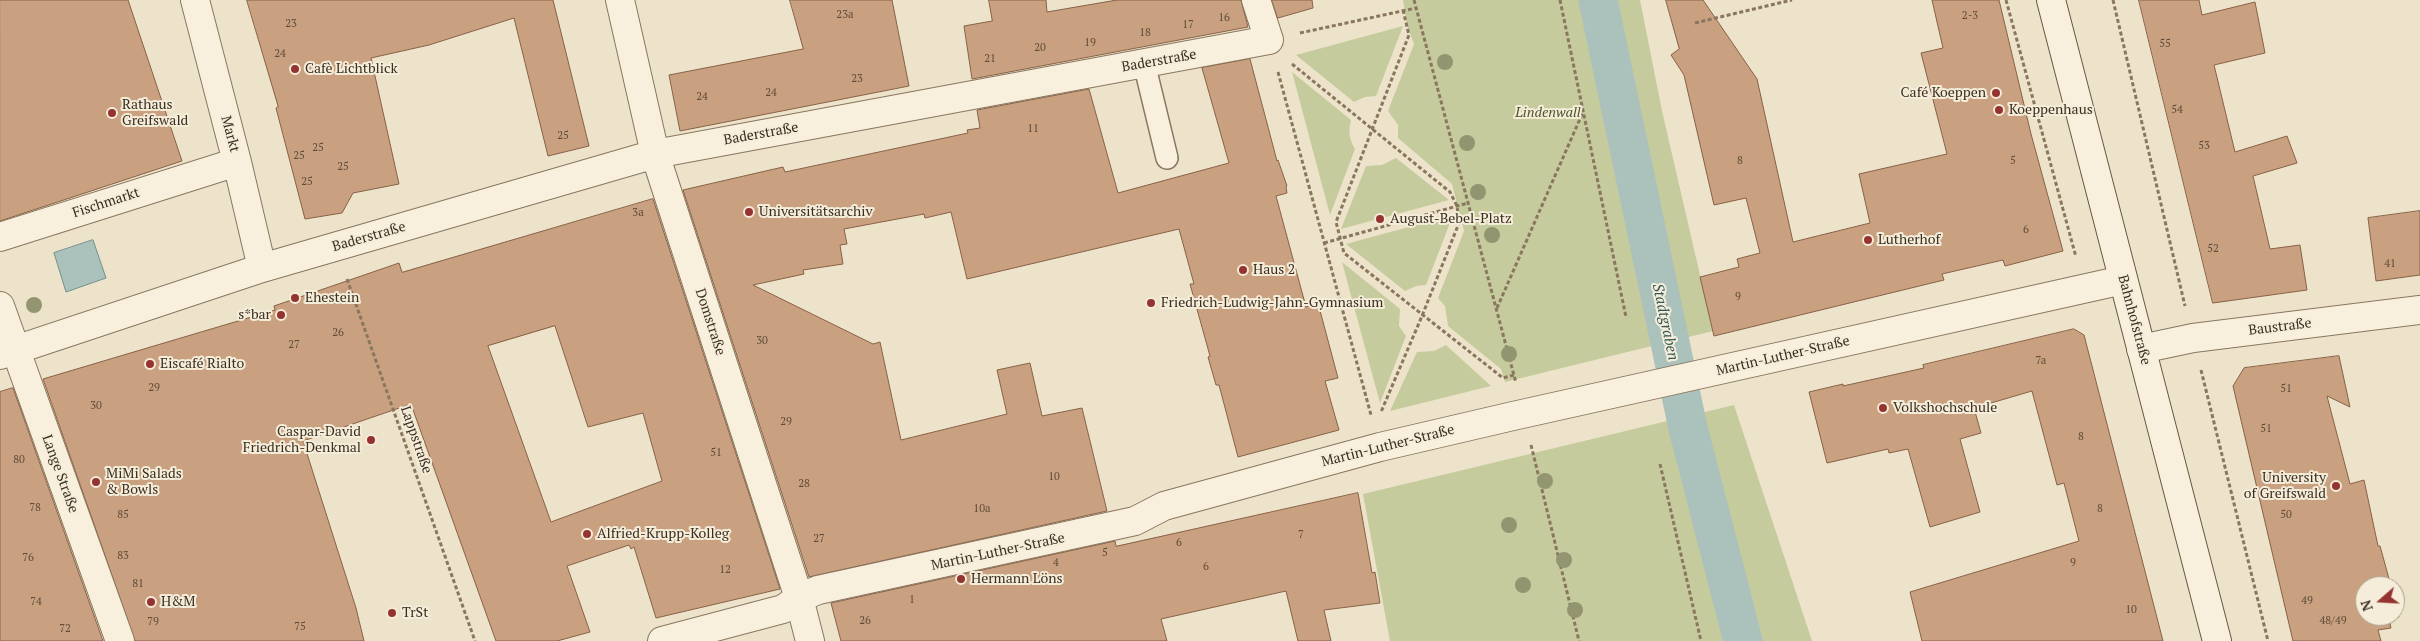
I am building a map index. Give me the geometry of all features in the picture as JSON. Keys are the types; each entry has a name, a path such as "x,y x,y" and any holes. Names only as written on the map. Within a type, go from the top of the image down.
{"street":[{"name":"Markt","path":"194,0 224,166 250,272"},
{"name":"Domstraße","path":"620,0 655,154 799,598 810,641"},
{"path":"1256,0 1269,40"},
{"name":"Bahnhofstraße","path":"2051,0 2217,641"},
{"name":"Baderstraße","path":"250,272 655,154 1269,40"},
{"name":"Fischmarkt","path":"0,237 224,166"},
{"path":"8,353 250,272"},
{"name":"Martin-Luther-Straße","path":"662,641 783,609 799,598 818,590 1135,521 1164,506 1380,447 2123,280"},
{"name":"Lange Straße","path":"0,306 8,353 120,641"},
{"name":"Baustraße","path":"2141,349 2193,338 2420,310"}],"lane":[{"path":"1144,64 1167,158"}],"path":[{"path":"1414,0 1514,375 1579,641"},
{"path":"1560,0 1626,317"},
{"path":"1695,23 1792,0"},
{"path":"2006,0 2084,289"},
{"path":"1269,40 1416,8"},
{"path":"1403,10 1409,36 1336,222 1344,253 1422,316 1504,378 1514,375"},
{"path":"1290,65 1293,63 1450,192 1458,206 1459,223 1382,411 1370,414"},
{"path":"1283,66 1277,68 1380,447"},
{"path":"1497,309 1583,112"},
{"path":"1324,242 1468,204"},
{"name":"Lappstraße","path":"336,247 476,641"},
{"path":"1660,464 1701,641"}],"green space":[{"name":"Lindenwall","path":"1403,0 1640,0 1662,111 1713,331 1505,382 1501,369 1448,326 1445,306 1438,298 1464,231 1452,184 1398,138 1398,125 1388,111 1414,44 1407,25"},
{"path":"1403,26 1376,96 1365,97 1354,102 1296,55"},
{"path":"1292,72 1351,120 1350,135 1355,149 1330,215"},
{"path":"1396,158 1449,200 1341,229 1366,166 1382,165"},
{"path":"1453,215 1426,285 1416,286 1405,291 1346,244"},
{"path":"1342,262 1400,309 1399,326 1406,336 1380,403"},
{"path":"1446,345 1491,386 1390,411 1417,352 1434,351"},
{"path":"1734,405 1812,641 1390,641 1363,494"}],"water":[{"path":"93,240 106,278 66,292 54,253"}],"building":[{"name":"Rathaus Greifswald","path":"0,0 128,0 182,161 0,221"},
{"path":"247,0 553,0 589,146 548,156 514,18 429,45 371,58 399,184 353,193 342,213 305,219 276,108 278,107"},
{"path":"790,0 892,0 909,86 680,131 669,75 803,49"},
{"path":"989,0 1046,0 1047,12 1117,0 1241,0 1248,27 972,79 964,26 992,21"},
{"path":"1272,0 1312,0 1313,8 1278,18"},
{"path":"1666,0 1703,0 1757,79 1793,242 1870,223 1859,174 1947,154 1921,53 1943,48 1932,0 1999,0 2031,134 2063,251 2005,266 2003,260 1942,274 1944,280 1714,336 1700,277 1739,267 1737,259 1760,253 1746,198 1714,205 1684,75 1671,55 1679,49"},
{"path":"2139,0 2199,0 2202,15 2255,2 2265,53 2214,65 2235,152 2287,136 2297,163 2253,176 2270,249 2300,245 2307,290 2213,303"},
{"path":"1250,59 1277,161 1287,186 1287,193 1276,196 1306,307 1318,303 1338,378 1325,381 1339,430 1238,457 1219,385 1216,385 1208,357 1210,356 1190,284 1194,284 1179,229 967,279 951,212 925,218 924,214 844,229 847,244 840,245 843,264 803,270 804,274 753,285 873,344 880,342 901,440 1007,414 997,370 1030,363 1042,416 1082,408 1107,511 809,577 683,190 783,167 785,172 968,133 967,130 980,128 977,110 1089,89 1118,193 1229,163 1202,68"},
{"path":"653,199 780,589 656,618 634,547 631,549 629,545 567,566 590,632 557,641 496,641 411,404 303,441 356,608 364,641 135,641 43,379 275,310 274,306 399,263 402,272","holes":["555,326 588,427 643,413 662,481 551,522 488,346"]},
{"path":"2420,211 2420,275 2376,281 2368,218"},
{"path":"2074,329 2084,335 2163,641 1922,641 1910,592 2079,541 2064,483 2057,485 2032,391 1974,408 1981,433 1960,439 1980,512 1930,527 1908,449 1889,453 1888,449 1827,463 1809,392 1924,368 1923,365"},
{"path":"2339,356 2350,407 2327,396 2350,484 2364,480 2378,546 2380,546 2388,576 2355,576 2355,626 2391,626 2391,628 2378,630 2381,641 2293,641 2233,386 2244,368"},
{"path":"13,388 103,641 0,641 0,392"},
{"path":"1358,493 1372,573 1375,572 1380,603 1324,610 1331,641 1298,641 1286,591 1161,619 1167,641 841,641 831,603 1115,541 1116,546"}],"waterway":[{"name":"Stadtgraben","path":"1598,0 1688,428 1743,641"}],"place":[{"name":"Cafè Lichtblick","path":"295,69"},
{"name":"Café Koeppen","path":"1996,93"},
{"name":"Koeppenhaus","path":"1999,110"},
{"name":"Rathaus Greifswald","path":"112,113"},
{"name":"Universitätsarchiv","path":"749,212"},
{"name":"August-Bebel-Platz","path":"1380,219"},
{"name":"Lutherhof","path":"1868,240"},
{"name":"Haus 2","path":"1243,270"},
{"name":"Ehestein","path":"295,298"},
{"name":"Friedrich-Ludwig-Jahn-Gymnasium","path":"1151,303"},
{"name":"s*bar","path":"281,315"},
{"name":"Eiscafé Rialto","path":"150,364"},
{"name":"Volkshochschule","path":"1883,408"},
{"name":"Caspar-David Friedrich-Denkmal","path":"371,440"},
{"name":"MiMi Salads & Bowls","path":"96,482"},
{"name":"University of Greifswald","path":"2336,486"},
{"name":"Alfried-Krupp-Kolleg","path":"587,534"},
{"name":"Hermann Löns","path":"961,579"},
{"name":"H&M","path":"151,602"},
{"name":"TrSt","path":"392,613"}]}
